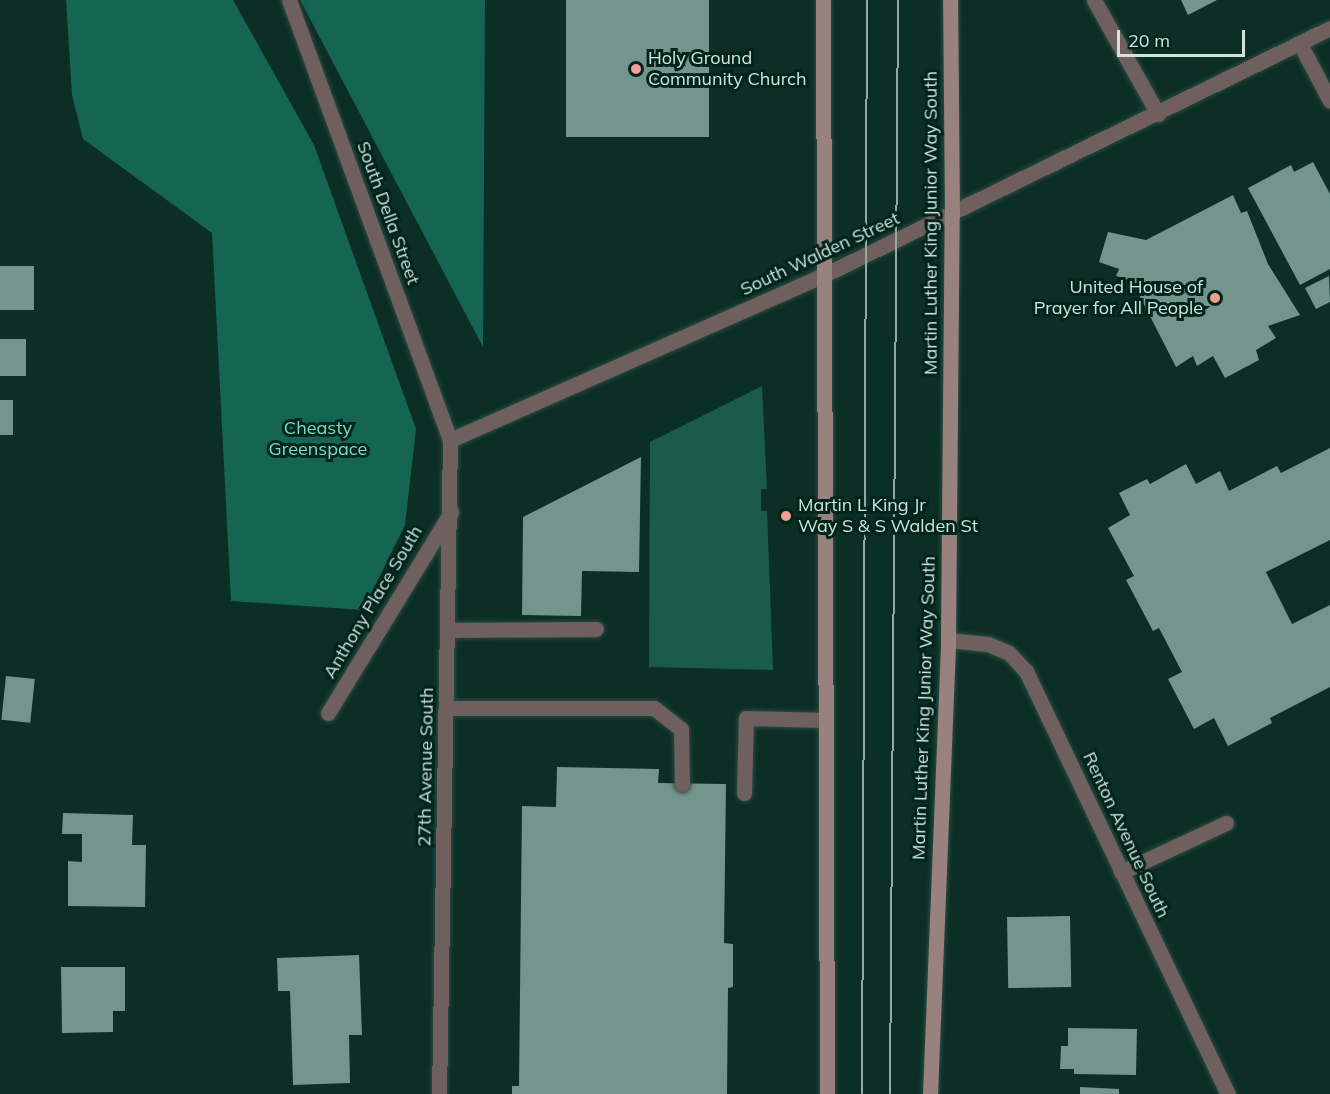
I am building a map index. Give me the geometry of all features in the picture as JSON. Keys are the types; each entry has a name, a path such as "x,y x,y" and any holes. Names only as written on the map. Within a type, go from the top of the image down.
{"main road":[{"path":"823,0 822,276 827,1094"},
{"name":"Martin Luther King Junior Way South","path":"930,1094 948,640 952,214 950,0"}],"street":[{"name":"South Della Street","path":"289,0 450,440"},
{"path":"1094,0 1158,114"},
{"name":"South Walden Street","path":"450,440 822,276 1158,114 1330,28"},
{"path":"1300,44 1330,101"},
{"name":"27th Avenue South","path":"439,1094 451,512 450,440"},
{"name":"Anthony Place South","path":"328,713 451,512"},
{"path":"449,630 596,629"},
{"name":"Renton Avenue South","path":"948,640 988,644 1009,653 1026,671 1228,1094"},
{"path":"447,708 654,708 681,729 682,784"},
{"path":"744,794 746,718 825,720"},
{"path":"1121,872 1226,823"}],"green space":[{"name":"Cheasty Greenspace","path":"66,0 233,0 314,145 416,429 405,525 363,610 231,601 212,233 83,139 72,95"},
{"path":"300,0 485,0 483,347"},
{"path":"762,386 767,489 761,489 761,511 767,511 773,670 649,667 650,442"}],"building":[{"name":"Holy Ground Community Church","path":"566,0 709,0 709,137 566,137"},
{"path":"1181,0 1217,0 1188,15"},
{"path":"1313,162 1330,194 1330,269 1300,285 1248,188 1291,165 1294,172"},
{"name":"United House of Prayer for All People","path":"1233,195 1241,213 1247,211 1268,264 1300,315 1268,326 1276,338 1256,350 1259,360 1225,378 1213,356 1197,366 1193,356 1176,367 1132,281 1116,276 1119,269 1099,262 1108,232 1146,240"},
{"path":"0,266 34,266 34,310 0,310"},
{"path":"1329,276 1330,302 1316,309 1305,288"},
{"path":"0,339 26,339 26,376 0,376"},
{"path":"0,400 13,400 13,435 0,435"},
{"path":"1330,448 1330,540 1266,572 1292,624 1330,605 1330,687 1270,718 1272,723 1228,746 1214,718 1194,729 1168,679 1182,672 1159,628 1153,631 1126,580 1134,576 1108,528 1130,515 1119,493 1147,479 1150,484 1186,464 1196,484 1220,471 1229,491 1277,466 1281,473"},
{"path":"641,457 639,572 582,571 581,616 522,615 523,517"},
{"path":"6,676 35,679 30,723 1,720"},
{"path":"557,767 659,769 658,783 726,784 724,943 733,944 733,987 728,988 727,1094 512,1094 512,1086 519,1086 522,806 556,807"},
{"path":"63,813 133,815 132,845 146,845 145,907 68,906 68,861 82,862 82,834 62,834"},
{"path":"1070,916 1071,987 1008,988 1007,917"},
{"path":"359,955 362,1035 349,1035 350,1083 293,1085 290,991 278,991 277,958"},
{"path":"61,967 125,967 125,1011 113,1011 113,1032 62,1033"},
{"path":"1068,1028 1137,1029 1136,1075 1074,1074 1074,1069 1060,1069 1061,1046 1068,1046"},
{"path":"1080,1087 1119,1089 1119,1094 1080,1094"}],"tram line":[{"path":"862,1094 867,0"},
{"path":"890,1094 898,0"}],"place":[{"name":"Holy Ground Community Church","path":"636,69"},
{"name":"United House of Prayer for All People","path":"1215,298"},
{"name":"Martin L King Jr Way S & S Walden St","path":"786,516"}]}
